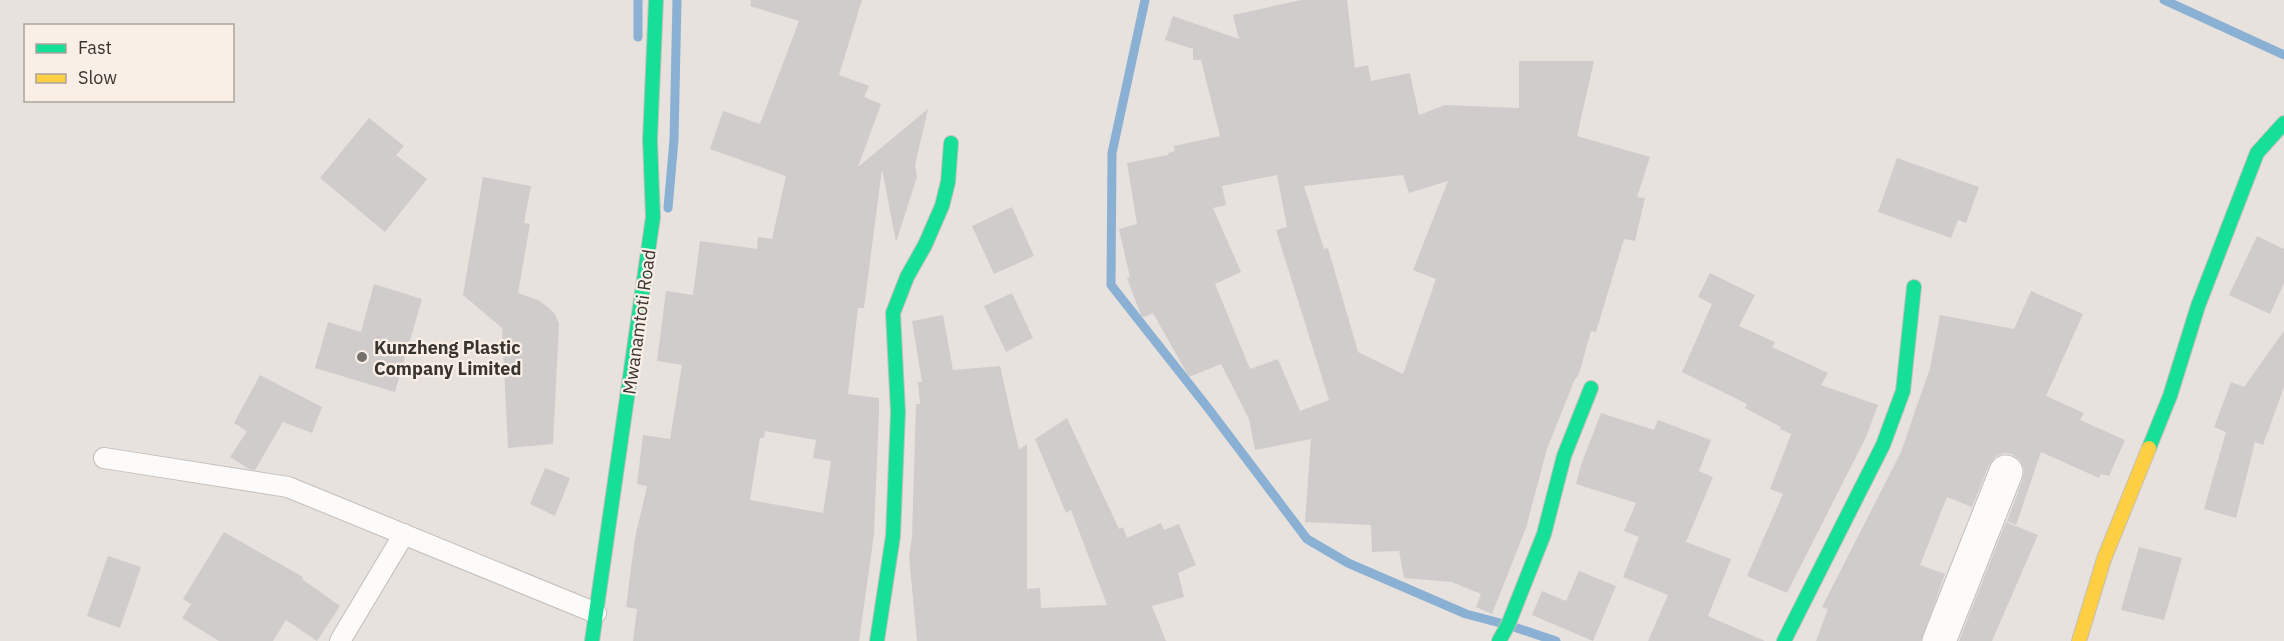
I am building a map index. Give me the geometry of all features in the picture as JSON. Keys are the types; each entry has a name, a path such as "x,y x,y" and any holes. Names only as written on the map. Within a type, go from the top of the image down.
{"street":[{"name":"Mwanamtoti Road","path":"592,641 653,217 650,140 656,0"},
{"path":"2079,641 2104,559 2170,396 2198,306 2233,213 2258,153 2284,123"},
{"path":"877,641 893,536 898,412 893,313 907,277 925,245 942,206 948,182 951,143"},
{"path":"1784,641 1883,446 1903,392 1914,287"},
{"path":"1499,641 1508,625 1544,534 1564,456 1591,387"},
{"path":"1939,641 2006,472"}],"lane":[{"path":"104,458 288,487 596,613"},
{"path":"340,641 404,534"}],"building":[{"path":"751,0 862,0 839,75 869,86 864,97 881,104 858,167 928,109 915,165 917,177 896,242 882,169 864,308 858,308 848,394 879,398 874,534 859,641 633,641 637,609 626,607 635,538 647,486 637,484 643,435 670,439 682,365 657,361 666,291 693,295 700,241 757,249 758,237 772,239 786,176 710,149 723,111 760,124 799,21 750,6","holes":["765,431 816,440 813,458 831,461 823,513 750,500 760,438 764,438"]},
{"path":"1301,0 1347,0 1355,68 1368,65 1371,81 1410,73 1419,115 1445,105 1519,108 1519,61 1594,61 1577,136 1650,157 1637,197 1645,198 1635,241 1624,239 1596,332 1591,331 1579,374 1574,381 1547,449 1526,528 1492,614 1476,607 1481,594 1452,582 1404,578 1399,551 1372,552 1371,525 1305,522 1311,439 1255,450 1249,419 1221,364 1189,377 1153,313 1142,318 1127,278 1130,277 1119,229 1137,224 1127,163 1168,155 1175,151 1174,146 1220,136 1201,60 1193,60 1193,49 1165,40 1173,16 1239,39 1233,15","holes":["1277,175 1287,227 1276,230 1329,400 1300,411 1278,359 1250,369 1215,284 1241,272 1213,208 1226,205 1222,186","1403,175 1409,193 1448,181 1413,270 1436,279 1403,374 1358,352 1328,248 1324,249 1304,186"]},
{"path":"369,118 404,146 396,155 427,179 385,232 320,178"},
{"path":"1897,158 1979,187 1966,223 1958,220 1951,238 1878,212"},
{"path":"483,177 531,186 524,223 530,224 518,293 538,300 549,308 555,314 559,324 553,444 508,448 502,328 463,295"},
{"path":"1012,207 1034,256 994,274 972,226"},
{"path":"2257,236 2284,249 2284,283 2270,314 2229,295"},
{"path":"1710,273 1755,295 1739,326 1775,342 1772,347 1828,373 1821,385 1878,405 1866,437 1787,593 1747,576 1783,494 1770,489 1791,434 1745,408 1747,404 1682,372 1712,304 1698,297"},
{"name":"Kunzheng Plastic Company Limited","path":"374,284 422,299 395,392 315,368 328,322 361,332"},
{"path":"2031,291 2083,314 2046,396 2084,413 2080,420 2125,440 2109,476 2101,474 2099,478 2041,452 2016,525 2007,521 2023,479 2024,469 2020,460 2012,454 2004,453 1995,457 1989,465 1972,507 1947,497 1920,565 1945,574 1921,641 1816,641 1828,609 1822,607 1901,452 1930,368 1940,315 2014,329"},
{"path":"1012,293 1033,338 1006,352 984,306"},
{"path":"943,315 953,370 1000,366 1019,450 1027,444 1027,589 1040,588 1041,608 1107,605 1071,510 1066,513 1035,439 1067,418 1119,529 1123,527 1127,538 1161,523 1164,530 1179,524 1196,565 1178,573 1184,597 1152,606 1166,641 917,641 909,557 912,537 916,404 920,404 918,382 922,382 912,321"},
{"path":"2284,331 2284,387 2263,445 2255,442 2236,518 2204,509 2226,432 2214,427 2231,382 2244,387"},
{"path":"260,375 322,407 312,433 283,422 255,470 249,469 230,457 247,431 234,423"},
{"path":"1601,413 1654,430 1658,420 1711,440 1699,471 1713,477 1686,542 1731,559 1708,616 1765,641 1648,641 1668,595 1623,577 1639,537 1624,531 1636,503 1576,484"},
{"path":"545,468 570,478 555,516 530,504"},
{"path":"2006,522 2038,535 1992,641 1959,641"},
{"path":"224,532 303,577 302,579 340,606 317,641 286,620 273,641 219,641 182,618 191,604 183,599"},
{"path":"2139,547 2182,558 2164,620 2121,610"},
{"path":"108,556 141,567 120,628 87,616"},
{"path":"1579,571 1616,586 1593,641 1532,615 1542,591 1566,601"}],"waterway":[{"path":"638,0 638,37"},
{"path":"668,208 674,140 677,0"},
{"path":"1145,0 1112,153 1111,285 1307,539 1348,563 1466,614 1556,641"},
{"path":"2164,0 2284,55"}],"traffic: fast":[{"path":"592,641 653,217 650,140 656,0"},
{"path":"2149,448 2170,396 2198,306 2257,153 2284,123"},
{"path":"877,641 893,536 898,412 893,313 907,277 925,245 942,206 948,182 951,143"},
{"path":"1784,641 1883,445 1903,391 1914,287"},
{"path":"1499,641 1508,625 1544,534 1564,456 1591,388"}],"traffic: slow":[{"path":"2079,641 2104,559 2149,448"}],"place":[{"name":"Kunzheng Plastic Company Limited","path":"362,357"}]}
